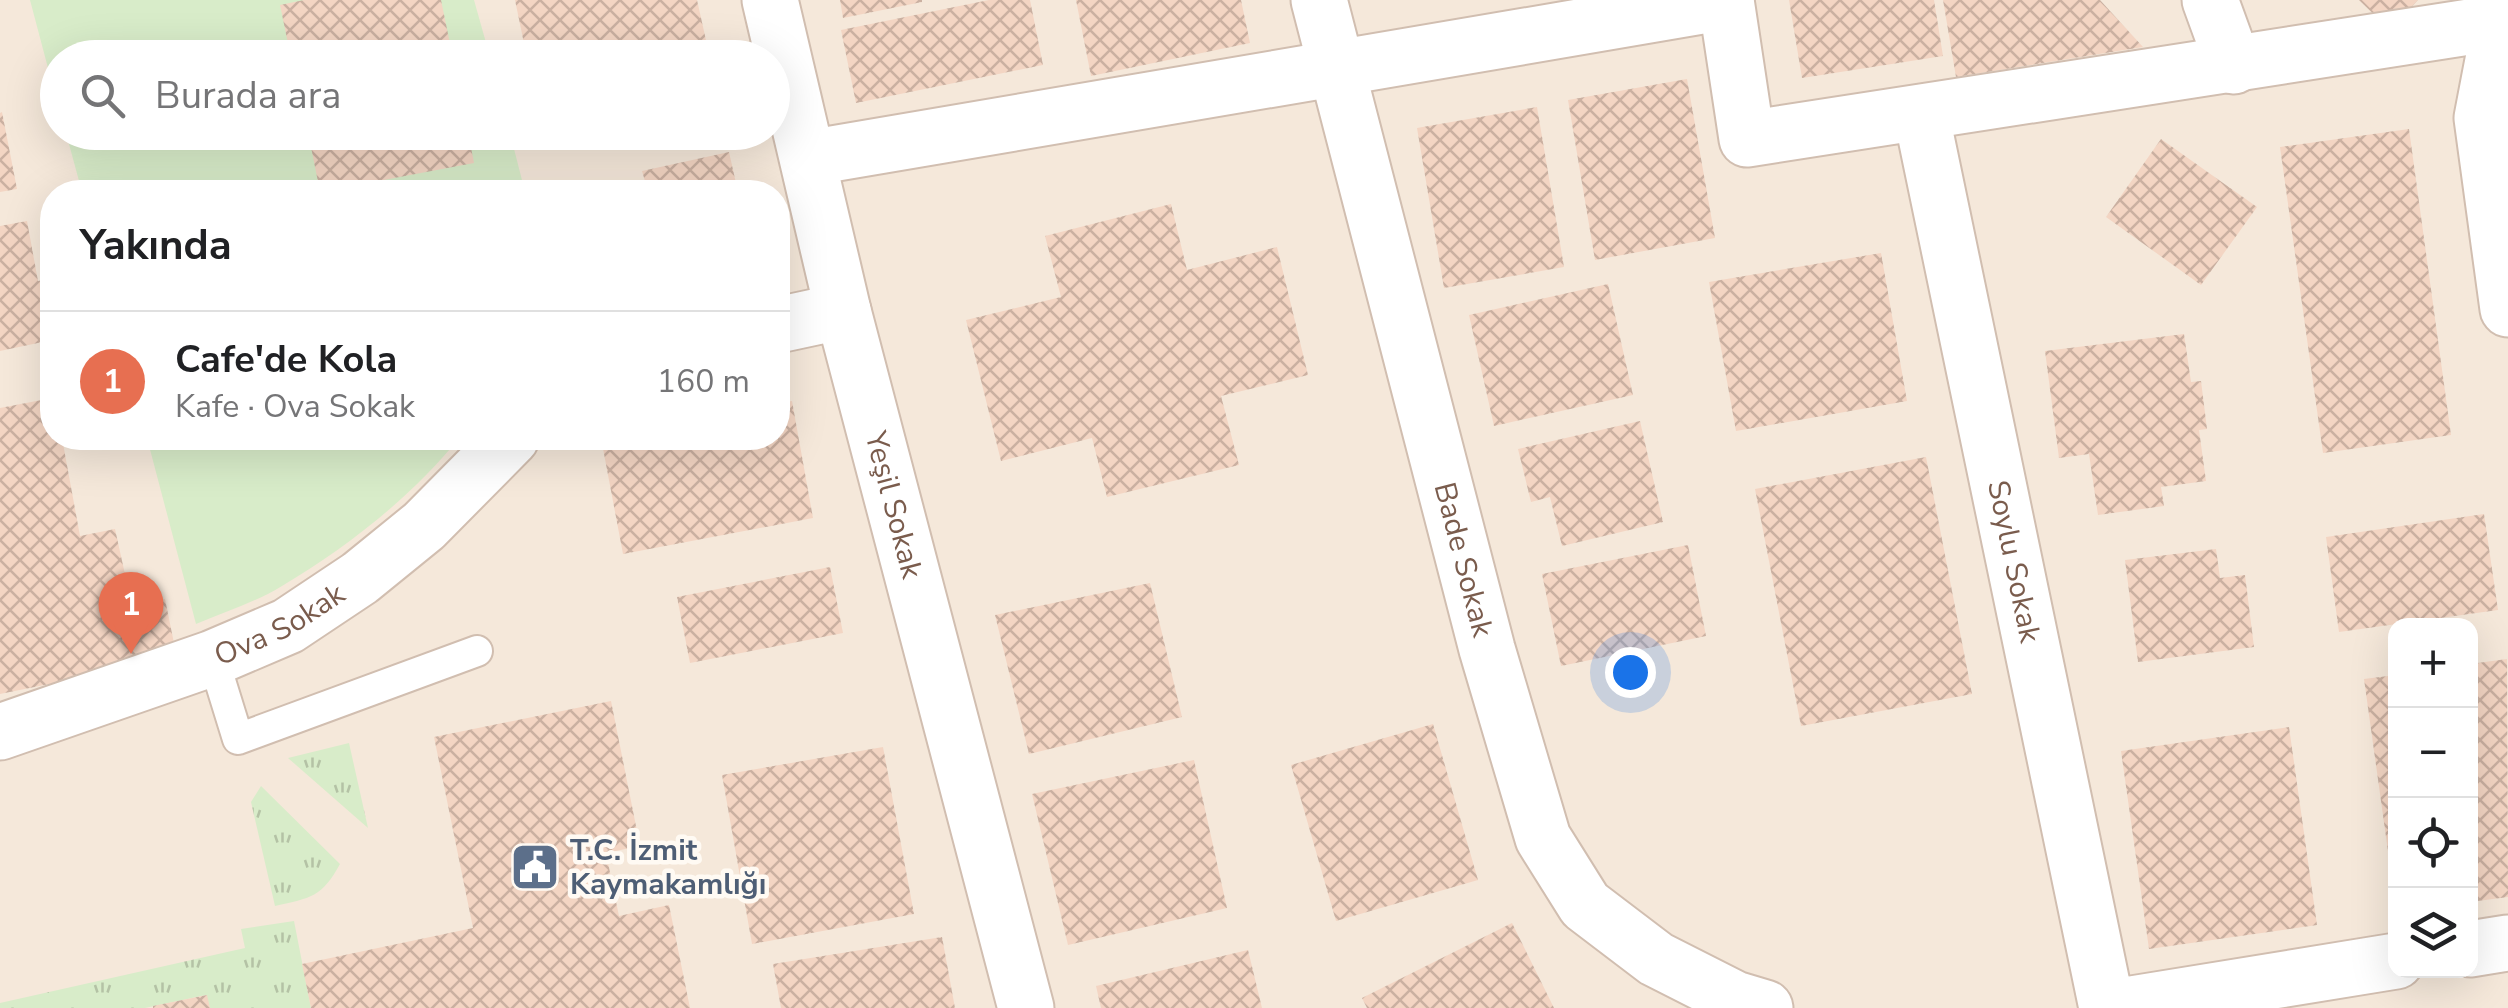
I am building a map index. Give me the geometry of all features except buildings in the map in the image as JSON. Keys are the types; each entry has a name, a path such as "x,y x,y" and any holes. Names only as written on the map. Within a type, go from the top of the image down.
{"street":[{"name":"Yeşil Sokak","path":"770,0 780,40"},
{"name":"Bade Sokak","path":"1318,0 1487,649 1543,838 1585,906 1656,960 1734,999 1765,1008"},
{"path":"2210,0 2234,66"},
{"path":"808,158 1726,1 1747,139 2504,23 2482,118 2508,309"},
{"name":"Yeşil Sokak","path":"790,83 843,310 1026,1008"},
{"name":"Soylu Sokak","path":"1921,113 2107,1008"},
{"path":"790,322 843,310"},
{"name":"Ova Sokak","path":"0,732 213,658 288,626 360,578 424,526 499,450"},
{"path":"2478,948 2508,943"},
{"path":"2107,1008 2388,962"}],"lane":[{"path":"213,658 238,739 476,651"}],"shaded area":[{"path":"0,0 2508,0 2508,1008 0,1008"}],"green space":[{"path":"30,0 474,0 485,40 41,40"},
{"path":"71,150 514,150 522,180 79,180"},
{"path":"150,450 449,450 400,500 330,555 272,592 196,624"},
{"path":"349,743 368,828 288,758"},
{"path":"261,786 340,864 321,890 307,898 275,906 251,802"},
{"path":"294,921 311,1008 210,1008 206,995 145,1008 0,1008 0,1003 245,948 241,929"}],"place":[{"name":"Cafe'de Kola","path":"131,654"},
{"name":"T.C. İzmit Kaymakamlığı","path":"535,867"}]}
